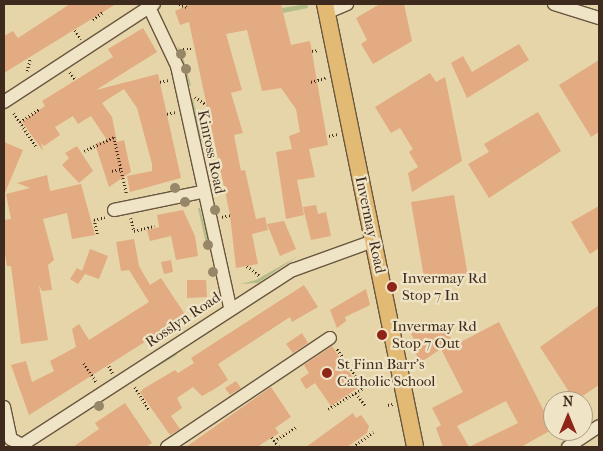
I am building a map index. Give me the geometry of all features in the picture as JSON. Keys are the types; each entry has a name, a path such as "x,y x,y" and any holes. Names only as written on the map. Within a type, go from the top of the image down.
{"main road":[{"name":"Invermay Road","path":"326,8 415,447"}],"street":[{"path":"326,8 347,4"},
{"path":"554,4 599,18"},
{"path":"4,102 152,5"},
{"name":"Kinross Road","path":"152,5 176,66 208,192 230,308"},
{"path":"110,213 208,192"},
{"name":"Rosslyn Road","path":"21,446 230,308 293,270 374,241"},
{"path":"168,447 330,338"},
{"path":"4,407 11,439 21,446"},
{"path":"568,447 599,426"}],"path":[{"path":"179,4 187,7"},
{"path":"93,20 103,12"},
{"path":"75,30 81,39"},
{"path":"183,49 194,49"},
{"path":"312,51 319,50"},
{"path":"24,74 30,59"},
{"path":"69,70 75,79"},
{"path":"311,82 325,78"},
{"path":"160,82 170,79"},
{"path":"195,96 207,105"},
{"path":"20,122 39,109"},
{"path":"167,114 177,111"},
{"path":"14,113 38,148"},
{"path":"329,136 337,134"},
{"path":"84,151 114,137 127,196"},
{"path":"112,171 121,169"},
{"path":"208,192 224,190"},
{"path":"97,234 94,220 110,213"},
{"path":"131,215 134,231 154,226"},
{"path":"220,218 230,215"},
{"path":"246,266 260,276"},
{"path":"328,409 363,388 330,338"},
{"path":"84,364 99,385"},
{"path":"109,366 114,375"},
{"path":"134,386 149,409"},
{"path":"356,393 365,405"},
{"path":"388,405 393,404"},
{"path":"274,441 296,426"},
{"path":"353,447 373,432"},
{"path":"272,437 279,447"}],"green space":[{"path":"307,4 308,8 283,13 282,8"},
{"path":"177,44 191,85 189,86"},
{"path":"191,99 193,99 203,141 200,142"},
{"path":"198,208 200,208 210,247 207,248"},
{"path":"298,256 258,283 240,284 256,280"},
{"path":"175,353 177,355 138,378"}],"building":[{"path":"70,4 116,4 4,73 4,36 13,31 18,38"},
{"path":"190,4 281,4 291,45 310,41 328,145 309,149 315,177 297,180 304,215 286,219 276,152 292,149 289,136 300,132 296,109 281,88 262,91 247,30 226,34 242,90 231,93 243,133 234,135 241,171 245,170 256,219 265,217 268,230 252,234 258,264 236,268 230,215 189,22 180,25 175,11"},
{"path":"380,4 404,4 412,41 373,64 361,44 367,40 356,18"},
{"path":"143,28 157,52 96,90 158,74 181,178 130,192 127,176 152,171 152,164 137,108 124,89 102,103 112,117 117,142 124,140 131,172 109,187 95,144 107,140 91,116 78,124 73,116 55,127 60,135 44,146 41,143 43,151 22,122 45,106 42,101 113,57 108,49"},
{"path":"519,44 529,60 467,98 451,63 463,56 472,72"},
{"path":"599,60 599,132 591,137 559,85"},
{"path":"430,73 436,82 445,77 462,161 412,192 408,173 418,167 409,152 413,149 400,128 391,133 375,107"},
{"path":"538,112 561,151 489,198 468,164 489,152 484,144"},
{"path":"4,142 23,150 4,195"},
{"path":"77,146 93,171 79,183 62,165 69,158 65,153"},
{"path":"47,175 50,191 81,184 95,235 72,239 67,213 43,219 54,260 48,265 52,290 42,291 39,285 48,340 21,344 11,266 7,266 4,248 4,220 11,219 6,194 30,188 17,183"},
{"path":"454,195 468,276 425,283 411,202"},
{"path":"316,205 318,214 326,212 331,236 311,240 303,207"},
{"path":"599,206 599,248 590,254 571,222"},
{"path":"183,210 195,236 198,256 176,260 171,236 150,241 147,230 159,227 157,215"},
{"path":"284,221 296,249 280,256 267,224"},
{"path":"134,239 139,266 150,285 161,278 186,316 29,415 11,365 26,361 32,382 54,371 50,361 76,347 72,329 79,324 89,340 149,302 129,270 121,271 116,242"},
{"path":"90,249 108,256 99,279 85,274 78,284 70,279 77,268 82,271"},
{"path":"171,260 173,272 164,274 161,262"},
{"path":"187,280 206,280 207,297 187,298"},
{"path":"304,285 318,307 292,322 290,317 218,364 228,380 213,390 202,396 193,387 177,398 182,408 171,416 180,429 170,435 140,392 175,370 178,373 194,363 191,358"},
{"path":"366,289 370,305 345,317 346,321 337,328 330,310"},
{"path":"599,305 599,385 590,391 569,391 540,347"},
{"path":"432,321 436,326 441,323 455,345 499,322 543,409 543,435 521,447 469,447 443,447 436,428 441,425 432,408 463,392 441,349 421,362 414,351 420,348 411,334","holes":["506,401 518,423 469,447 457,426"]},
{"path":"302,333 308,343 293,353 286,344"},
{"path":"332,346 359,387 331,406 315,383 306,389 300,379 309,373 304,365"},
{"path":"236,381 241,388 230,395 225,388"},
{"path":"271,387 291,417 275,428 279,433 257,447 186,447"},
{"path":"125,403 152,443 146,447 73,447 99,429 95,423"},
{"path":"353,413 356,418 361,415 369,426 367,433 347,447 306,447"}],"place":[{"name":"Invermay Rd Stop 7 In","path":"392,287"},
{"name":"Invermay Rd Stop 7 Out","path":"382,335"},
{"name":"St Finn Barr's Catholic School","path":"327,373"}]}
